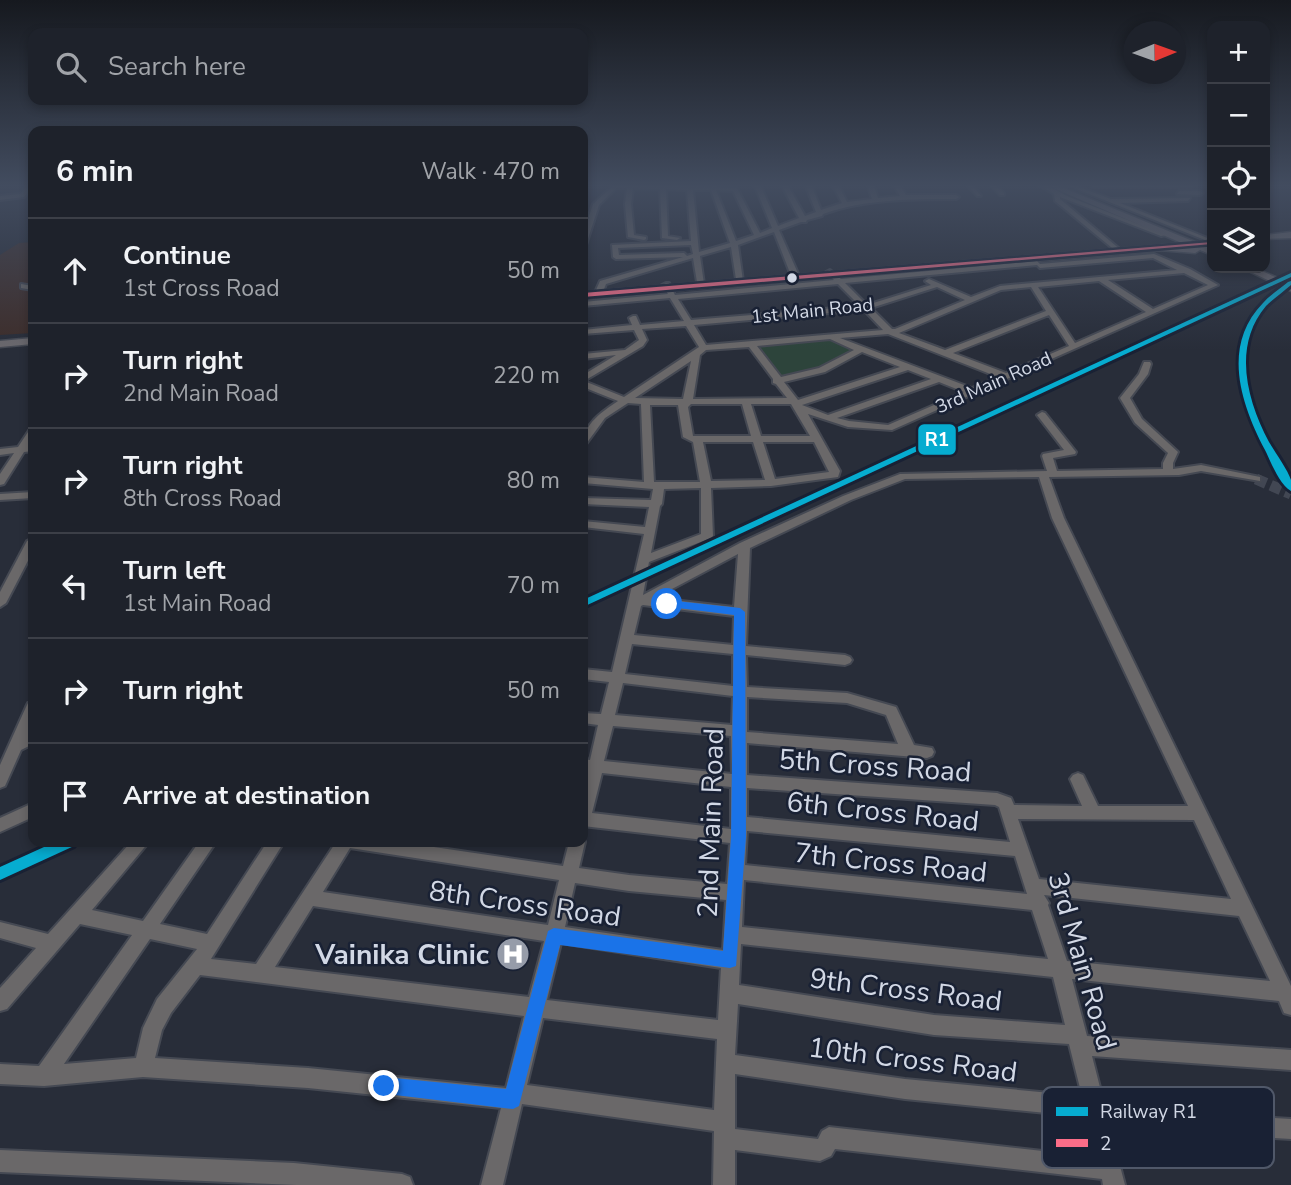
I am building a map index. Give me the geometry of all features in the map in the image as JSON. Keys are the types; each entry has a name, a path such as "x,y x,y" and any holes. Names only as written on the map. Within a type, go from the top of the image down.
{"highway":[{"path":"1160,246 1164,239"},
{"path":"1160,246 1207,244"},
{"path":"1258,273 1291,288"}],"main road":[{"path":"834,276 1207,244"},
{"path":"588,292 670,291 701,282 740,279 1035,263 1160,246"},
{"path":"588,293 670,291 795,276"},
{"path":"0,342 28,339"}],"street":[{"path":"684,239 694,240"},
{"path":"732,239 740,279"},
{"path":"600,290 603,284 748,239"},
{"name":"1st Main Road","path":"780,239 795,276"},
{"path":"1103,239 1117,250"},
{"path":"694,240 701,282"},
{"path":"694,240 614,246 616,257 696,256"},
{"path":"1130,250 1143,256"},
{"path":"647,256 662,266"},
{"path":"1035,263 1157,256 1212,282 1213,287 1073,346"},
{"path":"1035,263 1062,281"},
{"path":"918,271 934,286 969,299"},
{"path":"588,435 602,416 704,348 890,332 1000,288 1187,271"},
{"path":"588,303 670,291 834,276 890,332 1007,377"},
{"path":"1098,278 1152,312"},
{"name":"3rd Main Road","path":"796,405 825,418 889,428 1073,346 1032,284"},
{"name":"1st Main Road","path":"588,332 864,307 934,286"},
{"path":"670,291 704,348"},
{"path":"946,353 1049,312"},
{"path":"588,379 643,340 633,318"},
{"path":"831,337 973,392"},
{"path":"588,480 706,485 771,483 834,475 835,471 796,405 751,344"},
{"path":"776,381 822,370 862,349"},
{"path":"588,356 628,352"},
{"path":"696,355 685,404 688,437 698,441 816,439"},
{"path":"1147,364 1145,373 1128,389 1125,398 1138,421 1173,452 1168,463 1168,472"},
{"path":"588,384 624,400 685,404 796,405 909,367"},
{"path":"825,418 939,379"},
{"path":"589,766 606,720 626,639 639,603 644,560 657,504 645,402"},
{"path":"746,403 771,483"},
{"path":"1042,415 1071,452 1046,456 1058,518 1287,999"},
{"path":"0,482 28,439"},
{"path":"644,560 707,536 706,485 698,441"},
{"path":"0,452 28,449"},
{"path":"639,603 744,546 847,498 904,476 1168,472 1201,468 1256,479"},
{"path":"0,497 28,495"},
{"path":"588,500 657,504"},
{"path":"588,525 651,531"},
{"name":"2nd Main Road","path":"724,1185 725,1063 739,830 740,612 744,546"},
{"path":"0,603 28,559"},
{"path":"639,603 740,612"},
{"path":"626,639 845,660"},
{"path":"588,675 741,692 847,698 891,711 909,751"},
{"path":"588,718 927,752"},
{"path":"0,782 28,719"},
{"path":"16,746 28,740"},
{"name":"5th Cross Road","path":"589,766 1093,813 1198,813"},
{"path":"1078,779 1093,813"},
{"name":"3rd Main Road","path":"1003,806 1022,850 1061,971 1089,1087"},
{"path":"0,825 28,812"},
{"name":"6th Cross Road","path":"588,818 1022,850"},
{"path":"0,1002 136,847"},
{"path":"44,1076 204,847"},
{"path":"143,1067 153,1028 164,1006 195,966 273,847"},
{"path":"261,973 342,847"},
{"path":"388,847 629,883 735,893"},
{"path":"492,1185 576,847"},
{"name":"7th Cross Road","path":"736,872 1037,895"},
{"path":"1037,895 1243,908"},
{"name":"8th Cross Road","path":"311,898 730,960"},
{"path":"75,915 210,943"},
{"path":"0,930 51,943"},
{"path":"733,934 1287,999"},
{"path":"195,966 727,1031"},
{"name":"9th Cross Road","path":"729,993 934,1025 1179,1052 1291,1060"},
{"name":"10th Cross Road","path":"725,1063 1042,1105"},
{"path":"0,1074 44,1076 143,1067 513,1096 724,1130 820,1150 824,1149 829,1138 906,1146 1115,1181"},
{"path":"0,1161 294,1174 402,1185"}],"shaded area":[{"path":"28,242 28,333 0,335 0,255 19,243"}],"green space":[{"path":"831,337 862,349 822,370 776,381 751,344"}],"tunnel":[{"path":"1256,479 1291,494"}],"rail line":[{"name":"R1","path":"588,602 1291,275"},
{"name":"R1","path":"1290,283 1264,305 1248,330 1242,355 1243,381 1250,408 1261,435 1291,488"},
{"name":"R1","path":"0,874 58,847"}],"transit line":[{"name":"2","path":"588,295 1207,243"}],"place":[{"name":"Vainika Clinic","path":"513,954"}],"route":[{"path":"384,1086 513,1099 554,936 730,960 738,837 740,612 667,604"}]}
